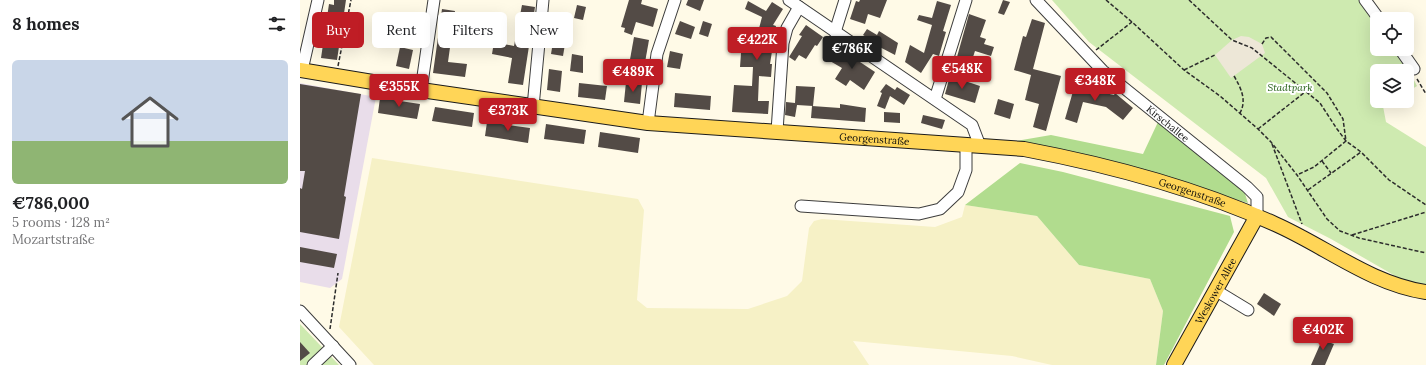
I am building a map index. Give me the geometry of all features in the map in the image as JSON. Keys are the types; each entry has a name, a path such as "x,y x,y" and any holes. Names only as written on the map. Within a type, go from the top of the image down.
{"main road":[{"name":"Georgenstraße","path":"301,70 533,107 648,122 1024,149 1061,156 1149,179 1257,216 1300,236 1383,279 1414,290 1426,292"},
{"name":"Weskower Allee","path":"1174,365 1257,216"}],"street":[{"path":"301,70 318,0"},
{"path":"421,90 434,0"},
{"path":"533,107 543,0"},
{"path":"648,122 657,54 675,0"},
{"path":"789,0 972,125 973,145 958,192 940,209 919,214 800,206"},
{"path":"835,32 846,0"},
{"path":"935,99 966,0"},
{"name":"Kirschallee","path":"1036,0 1088,57 1120,85 1247,187 1257,198 1257,216"},
{"path":"1365,0 1374,12"},
{"path":"777,131 783,43 788,28 799,7"},
{"path":"1215,290 1248,310"},
{"path":"300,311 350,365"},
{"path":"313,365 333,346"}],"path":[{"path":"337,76 351,0"},
{"path":"1106,0 1184,70 1220,96 1258,129 1271,142 1297,175 1327,219 1340,231 1352,236 1426,253"},
{"path":"1189,0 1232,40 1252,48 1320,103 1346,141 1361,152 1389,180 1426,205"},
{"path":"1088,57 1132,22"},
{"path":"1262,44 1266,38 1271,36 1327,93 1343,118 1346,141"},
{"path":"1184,70 1215,55"},
{"path":"1414,69 1419,85 1426,94"},
{"path":"1234,76 1243,95 1244,106 1240,113"},
{"path":"1258,129 1305,92"},
{"path":"1297,175 1322,160 1346,141"},
{"path":"1271,142 1303,223 1300,236"},
{"path":"1308,190 1361,152"},
{"path":"1322,160 1331,173"},
{"path":"1352,236 1426,212"},
{"path":"325,338 329,333 338,273"}],"shaded area":[{"path":"1241,36 1249,37 1262,44 1265,53 1231,78 1215,55 1232,40"},
{"path":"300,83 376,97 342,279 330,288 300,282"},
{"path":"372,158 638,199 644,210 637,300 647,308 748,309 787,296 802,281 809,228 814,221 822,219 935,227 962,217 965,205 1037,216 1079,265 1150,279 1163,311 1156,365 1052,365 1012,356 853,341 869,365 374,365 339,327"}],"green space":[{"name":"Stadtpark","path":"1052,0 1363,0 1371,12 1370,12 1370,56 1402,56 1406,64 1370,64 1370,108 1383,108 1386,122 1426,147 1426,288 1404,281 1331,239 1288,217 1266,178 1089,42"},
{"name":"Stadtpark","path":"1414,80 1417,86 1414,88"},
{"path":"1158,122 1244,191 1248,203 1061,149 1010,142 1051,135 1143,154"},
{"path":"1020,163 1063,172 1230,216 1234,232 1164,365 1156,365 1163,311 1150,279 1079,265 1037,216 965,205"},
{"path":"300,324 339,365 300,365"}],"building":[{"path":"334,0 346,0 344,12 328,12 329,4 334,5"},
{"path":"629,0 642,0 641,4 658,9 653,27 636,22 632,35 624,32 625,28 621,27"},
{"path":"688,0 704,0 700,11 686,5"},
{"path":"860,0 887,0 880,18 868,14 865,24 850,19 856,1 859,2"},
{"path":"1003,0 1010,2 1004,15 998,13"},
{"path":"748,1 766,11 772,2 783,9 773,25 776,26 770,64 772,64 771,77 759,76 758,101 769,101 768,114 732,112 734,85 752,86 753,67 740,67 741,53 744,38 756,40 762,17 745,9"},
{"path":"937,1 951,5 943,31 946,32 939,56 933,54 921,73 905,62 910,45 924,53 932,25 917,20 919,15 932,18"},
{"path":"522,5 535,7 534,12 521,12"},
{"path":"577,5 586,7 583,20 574,18"},
{"path":"442,9 455,11 455,12 442,12"},
{"path":"969,14 986,20 980,37 986,39 984,44 994,47 991,56 975,51 969,69 955,64"},
{"path":"1032,19 1045,23 1033,69 1061,76 1046,131 1033,127 1039,104 1025,100 1031,75 1014,70 1023,36 1026,37"},
{"path":"680,21 695,27 691,39 675,34"},
{"path":"703,21 712,24 708,37 699,34"},
{"path":"806,25 823,37 817,46 815,45 806,59 799,55 795,61 789,57 802,36 799,35"},
{"path":"867,29 877,35 879,31 898,43 895,55 872,43 873,41 863,35"},
{"path":"438,37 438,48 450,48 448,62 467,64 465,77 433,73"},
{"path":"634,37 649,40 644,68 629,65"},
{"path":"515,41 515,48 529,48 523,85 508,83 512,58 492,54 493,48 507,48 507,45 514,46"},
{"path":"322,48 339,48 337,60 321,58"},
{"path":"400,48 413,50 409,69 396,66"},
{"path":"552,48 564,48 563,56 551,54"},
{"path":"839,48 875,72 864,90 850,80 846,86 835,79 842,68 830,61"},
{"path":"670,51 683,54 680,69 667,67"},
{"path":"572,54 583,56 583,73 570,71"},
{"path":"612,66 623,68 621,81 609,79"},
{"path":"549,69 562,71 560,92 547,90"},
{"path":"950,76 980,86 975,103 945,94"},
{"path":"1076,81 1088,84 1087,89 1114,95 1115,93 1133,108 1123,120 1106,107 1083,102 1077,123 1065,119"},
{"path":"626,82 642,83 640,104 624,102"},
{"path":"579,83 607,86 605,100 578,97"},
{"path":"300,84 361,94 344,196 346,197 339,239 300,232 300,188 302,189 305,171 300,171"},
{"path":"886,84 895,90 897,87 910,95 904,105 890,96 885,109 877,106 882,93 880,92"},
{"path":"796,86 815,87 813,106 797,105 795,117 785,115 786,102 795,103"},
{"path":"675,93 711,96 710,110 674,107"},
{"path":"380,98 420,104 417,119 378,113"},
{"path":"998,99 1014,104 1010,119 994,114"},
{"path":"840,104 866,108 865,122 811,118 812,106 840,108"},
{"path":"435,107 474,113 472,127 432,121"},
{"path":"884,112 900,113 900,123 884,122"},
{"path":"923,115 945,120 942,129 921,123"},
{"path":"487,122 530,128 528,143 485,136"},
{"path":"546,124 586,130 584,144 544,139"},
{"path":"600,132 640,138 638,153 598,147"},
{"path":"300,247 337,254 334,268 300,262"},
{"path":"1264,293 1281,304 1274,316 1257,304"},
{"path":"1326,331 1332,334 1328,342 1334,344 1325,365 1311,365"},
{"path":"300,342 310,353 300,361"}]}
